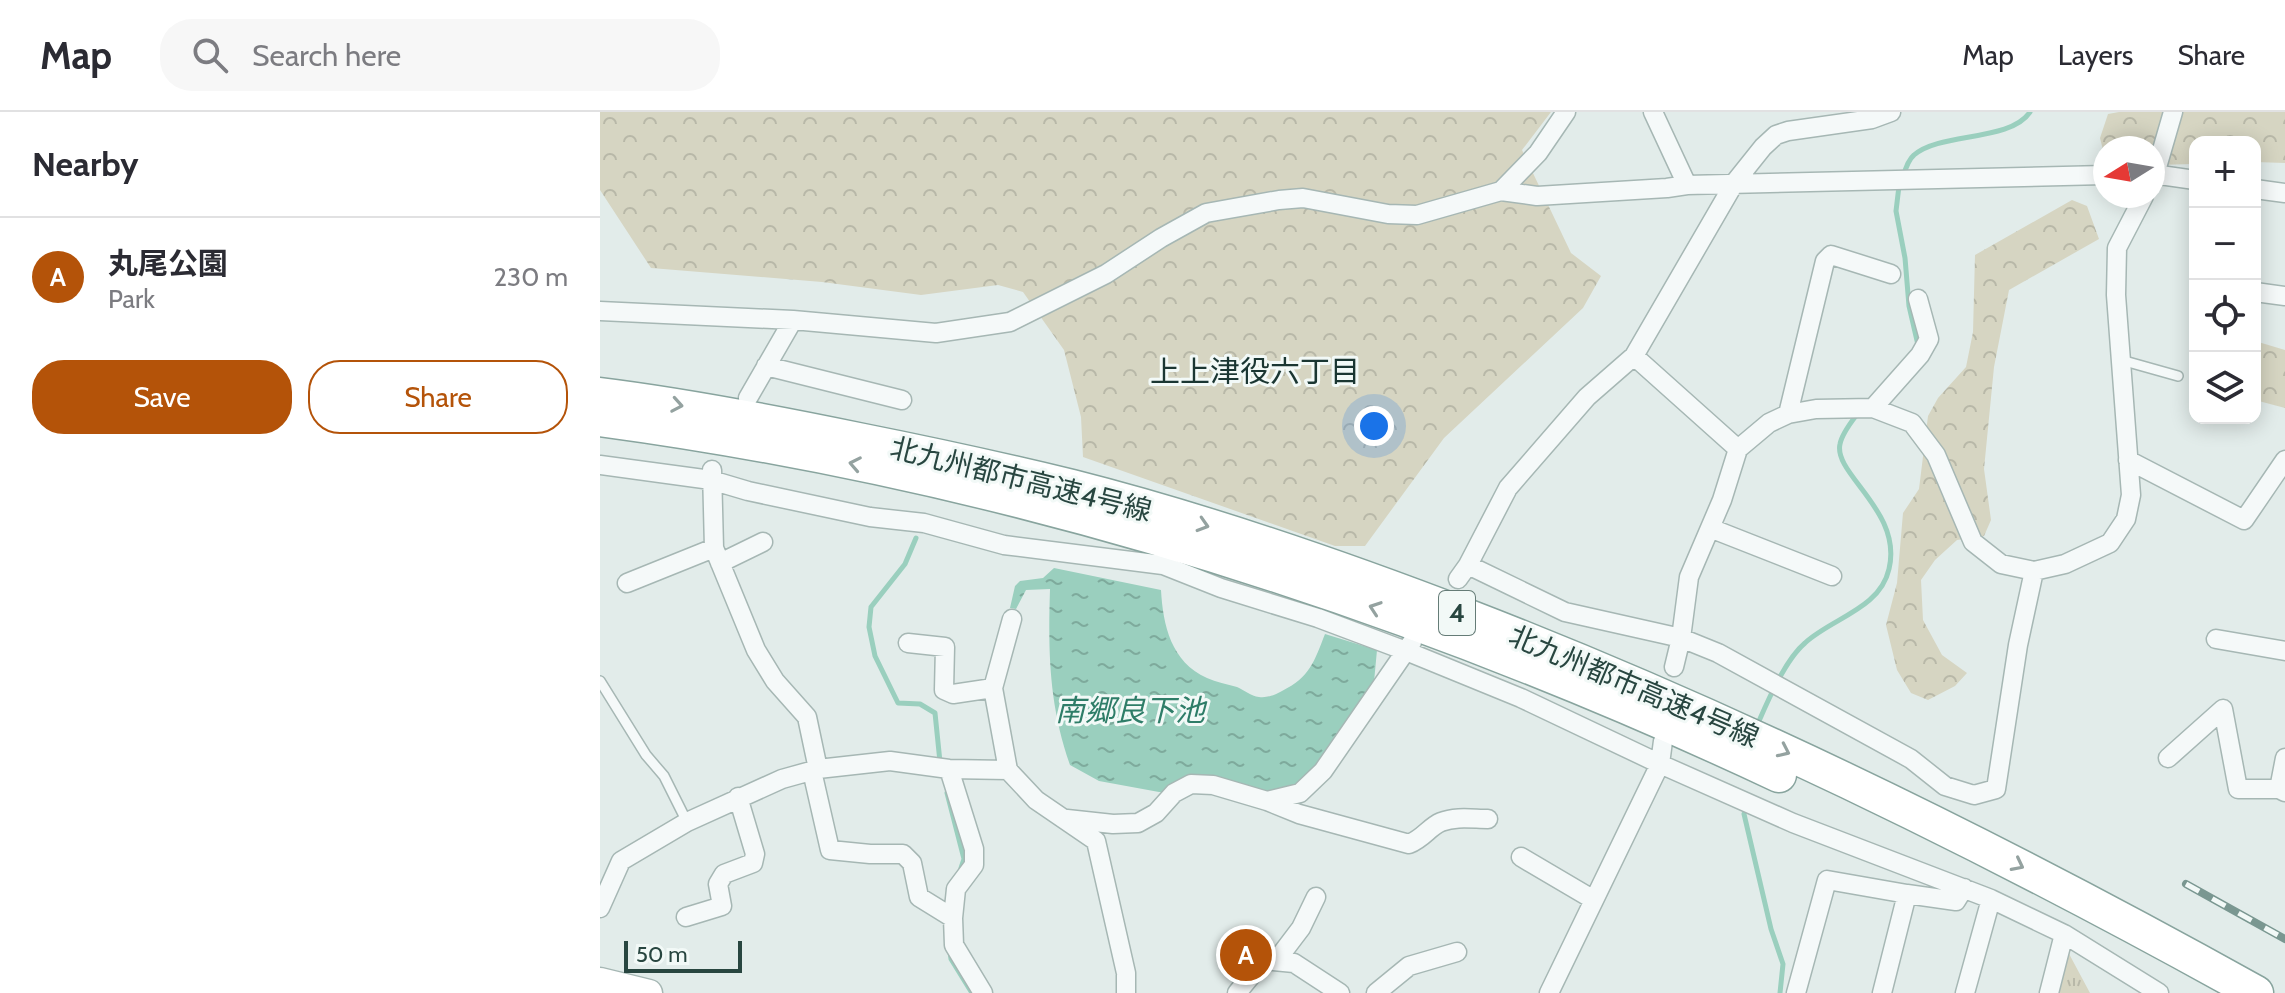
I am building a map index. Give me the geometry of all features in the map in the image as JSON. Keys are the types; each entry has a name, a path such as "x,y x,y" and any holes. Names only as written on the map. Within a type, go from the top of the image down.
{"highway":[{"name":"北九州都市高速4号線","path":"600,395 758,419 953,459 1074,488 1200,524 1418,598 1640,685 1817,766 2106,910 2256,993"},
{"name":"北九州都市高速4号線","path":"600,419 750,443 1067,512 1194,548 1411,621 1621,705 1788,779 1987,875 2207,993"}],"street":[{"path":"1501,191 1538,153 1566,112"},
{"path":"1653,112 1687,185"},
{"path":"1891,112 1872,119 1776,135 1763,147 1735,182 1634,356 1587,397 1508,488 1463,572 1565,612 1681,638 1718,653 1911,759 1945,786 1974,795 1996,789 2018,645 2034,571"},
{"path":"2165,139 2173,112"},
{"path":"600,311 793,320 936,333 1010,322 1096,280 1206,213 1279,200 1303,198 1388,214 1417,215 1501,191 1537,196 1735,182 2093,175"},
{"path":"2165,178 2189,180"},
{"path":"2261,190 2285,193"},
{"path":"1674,667 1689,577 1738,449 1769,423 1788,414 1816,409 1870,408 1912,423 1936,455 1973,542 2001,564 2034,571 2065,564 2110,543 2126,519 2131,495 2116,295 2117,248 2138,208"},
{"path":"1788,414 1825,261 1831,255 1891,274"},
{"path":"2261,293 2285,296"},
{"path":"1870,408 1920,355 1929,339 1918,299"},
{"path":"748,398 793,320"},
{"path":"1634,356 1738,449"},
{"path":"766,366 902,400"},
{"path":"2128,460 2244,520 2285,460"},
{"path":"600,465 711,475 748,491 870,517 924,523 1004,545 1163,565 1221,588 1409,646 1793,823 1991,899 2064,934 2159,993"},
{"path":"711,475 717,556 756,650 775,681 807,717 830,850 903,854 912,863 919,897 953,918"},
{"path":"1710,528 1832,576"},
{"path":"627,583 763,542"},
{"path":"1012,619 993,688 1008,770 1036,800 1096,841 1126,973 1126,993"},
{"path":"2216,639 2285,651"},
{"path":"908,643 945,647 944,690 953,694 993,688"},
{"path":"1267,801 1300,793 1323,771 1409,646"},
{"path":"2168,758 2223,709 2238,789 2282,790 2285,758"},
{"path":"1549,993 1660,764 1663,741"},
{"path":"600,908 621,861 687,822 738,797 815,770 890,761 949,769 1008,770"},
{"path":"949,769 974,849 974,865 956,889 954,945 983,993"},
{"path":"1061,818 1113,824 1138,823 1156,813 1174,793 1191,784 1213,785 1299,814 1409,844 1421,840 1439,822 1460,818 1488,819"},
{"path":"686,917 722,906 718,884 724,874 753,863 755,854 738,797"},
{"path":"1521,857 1594,900"},
{"path":"600,859 621,861"},
{"path":"1796,993 1827,880 1956,901 1964,888"},
{"path":"1882,993 1907,894"},
{"path":"1276,961 1301,928 1316,897"},
{"path":"1965,993 1991,899"},
{"path":"2049,993 2064,934"},
{"path":"1376,993 1409,966 1457,952"},
{"path":"1237,993 1264,960 1294,963 1340,993"},
{"path":"600,981 649,993"}],"lane":[{"path":"2121,360 2178,376"},
{"path":"600,681 646,755 664,776 687,822"}],"green space":[{"path":"600,112 1551,112 1522,150 1571,253 1601,276 1583,308 1444,438 1365,546 1335,546 1083,457 1081,417 1064,350 1023,292 998,285 921,295 822,282 651,268 600,190"},
{"path":"2285,112 2285,163 2261,162 2261,136 2189,136 2189,164 2165,165 2165,136 2101,136 2108,114"},
{"path":"2072,200 2087,206 2099,239 2009,290 1994,367 1984,469 1991,520 1984,536 1957,540 1935,560 1921,580 1923,620 1942,655 1967,673 1955,686 1928,700 1911,693 1897,670 1886,625 1897,583 1903,513 1919,489 1928,416 1938,398 1966,367 1973,332 1975,255"},
{"path":"2261,343 2285,350 2285,408 2261,402"},
{"path":"1244,927 1265,946 1247,965 1226,945"},
{"path":"2067,950 2090,993 2056,993"}],"water":[{"name":"南郷良下池","path":"1054,568 1161,590 1171,641 1185,662 1207,678 1253,695 1274,695 1299,680 1314,661 1325,634 1377,650 1374,682 1329,753 1294,787 1273,795 1159,792 1099,781 1070,765 1063,743 1051,678 1050,589 1026,590 1016,609 1010,608 1015,586 1020,581 1043,578"}],"waterway":[{"path":"1903,177 1912,157 1926,148 2007,128 2020,122 2030,112"},
{"path":"1899,186 1896,211 1905,258 1909,306 1918,345"},
{"path":"1759,721 1779,679 1798,650 1816,634 1866,603 1884,583 1889,569 1891,548 1886,529 1841,456 1841,440 1858,413"},
{"path":"916,538 905,564 871,607 869,627 875,656 898,703 920,704 935,713 940,762"},
{"path":"947,793 964,859 961,868"},
{"path":"1744,814 1771,929 1783,964 1780,993"},
{"path":"950,952 951,959 972,993"}],"railway":[{"path":"2186,884 2285,939"}],"place":[{"name":"丸尾公園","path":"1246,955"}],"district":[{"name":"上上津役六丁目","path":"1255,371"}]}
